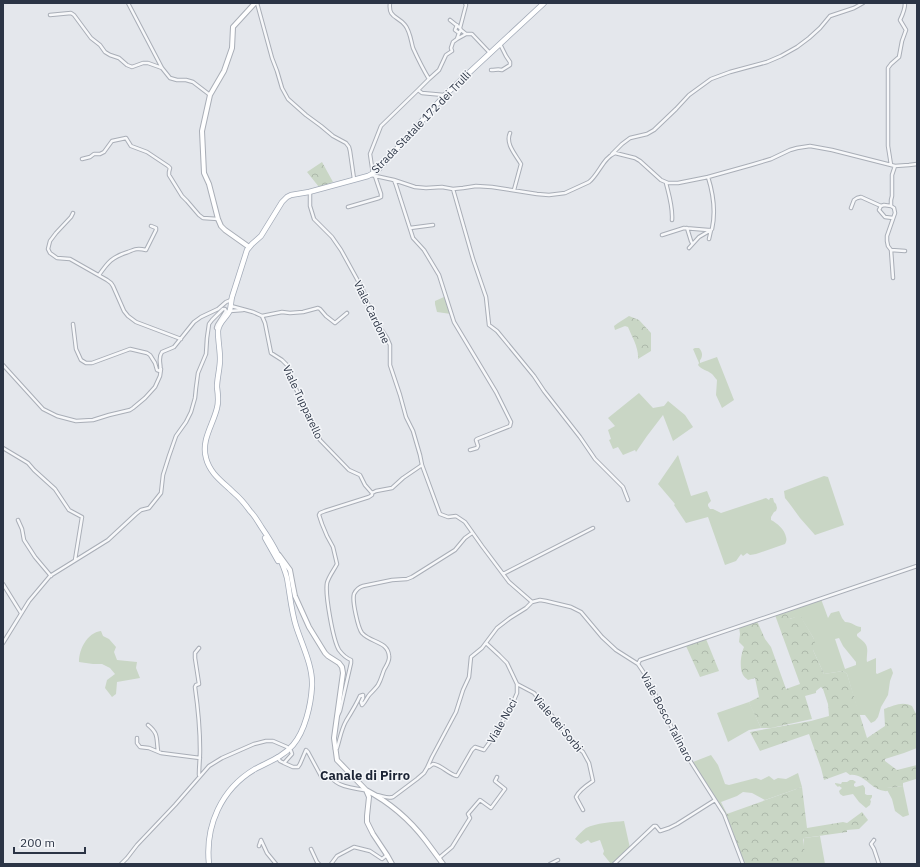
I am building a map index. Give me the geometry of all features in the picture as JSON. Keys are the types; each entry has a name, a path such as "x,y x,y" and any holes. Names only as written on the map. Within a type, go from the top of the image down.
{"main road":[{"name":"Strada Statale 172 dei Trulli","path":"230,308 231,300 249,247 261,236 283,200 291,195 310,192 373,175 445,95 544,3"},
{"path":"230,308 218,330 220,358 217,386 218,406 204,448 208,464 213,472 220,481 243,501 277,558 282,570 286,569"},
{"path":"209,864 209,838 214,816 218,807 233,786 241,779 254,770 277,758 290,748 300,734 309,706 312,688 311,670 293,615 286,569 277,552 247,507"}],"street":[{"path":"128,3 162,68 170,78 193,82 210,95"},
{"path":"249,247 225,230 221,226 218,219 209,184 204,173 202,131 210,95 224,71 232,48 233,27 256,3 282,88 288,99 333,136 346,143 350,151 354,180"},
{"path":"390,3 391,14 405,25 413,47 429,80"},
{"path":"457,39 461,29 466,5 465,3"},
{"path":"373,175 415,187 463,188 476,186 549,195 565,193 582,186 592,179 622,144 630,138 647,134 654,130 689,96 712,79 730,72 767,62 781,56 809,38 830,16 854,8 863,3"},
{"path":"891,165 888,146 888,68 899,57 906,30 900,20 905,7 904,3"},
{"path":"50,15 71,13 91,38 100,45 105,52 118,58 126,65 132,67 148,62 162,68"},
{"path":"450,20 466,34"},
{"path":"457,25 455,30 459,33"},
{"path":"348,207 381,197 373,175 370,154 381,126 439,70 446,56 452,51 451,48 453,42 466,34 472,34 490,53"},
{"path":"491,70 502,70 510,65 510,62 500,44"},
{"path":"418,90 422,93 445,95"},
{"path":"510,133 508,137 514,155 521,164 514,190"},
{"path":"82,159 104,152 112,141 126,138 131,146 147,152 170,168 169,176 182,196 199,216 203,218 218,219"},
{"path":"612,154 617,153 635,158 661,180 678,183 708,177 760,162 797,148 810,146 895,166 917,164"},
{"path":"893,278 892,250 888,246 887,236 895,211 892,206 892,175 895,166"},
{"path":"708,177 713,194 714,206 713,226 709,239"},
{"path":"394,180 413,238 424,250 439,275 454,322 492,386 511,422 510,426 476,439 478,446 477,448 470,450"},
{"path":"666,182 673,213 672,220"},
{"path":"453,188 473,259 486,297 489,325 497,331 534,376 595,459 623,487 628,500"},
{"name":"Viale Cardone","path":"310,192 310,206 314,219 332,237 341,250 363,290 372,315 390,345 390,365 406,417 413,431 422,465 440,514 448,517 456,516 465,522 472,532"},
{"path":"851,208 854,200 860,197 881,206 892,206"},
{"path":"881,206 879,210 882,215 886,218 893,218"},
{"path":"73,213 50,241 48,249 50,253 56,258 70,259 111,283 124,311 136,322 181,339"},
{"path":"410,228 433,225"},
{"path":"99,276 115,256 139,248 146,250 156,230 156,228 151,226"},
{"path":"662,235 684,228 711,230"},
{"path":"687,228 692,243"},
{"path":"689,248 699,237 711,230"},
{"path":"892,250 905,251"},
{"path":"3,365 43,409 57,416 76,421 93,420 130,410 155,388 160,376 161,369 159,357 162,352 174,347 194,322 231,300"},
{"path":"230,308 246,310 262,316 282,312 303,312 318,308 335,323 347,313"},
{"path":"230,308 246,310"},
{"path":"3,643 28,601 51,576 108,540 141,510 149,508 161,493 163,475 171,449 176,436 188,417 195,398 198,373 206,354 209,324 225,309 226,311 216,328 218,330"},
{"name":"Viale Tupparello","path":"262,316 265,323 271,354 282,360 287,365 291,379 320,440 349,470 360,475 365,485 372,493"},
{"path":"73,324 76,349 81,360 86,363 92,363 130,350 147,353 153,360 158,370 160,371 161,369"},
{"path":"3,448 28,463 55,489 69,510 82,517 75,560"},
{"path":"337,716 340,711 351,660 340,651 334,640 327,600 327,585 329,578 337,564 333,547 319,516 320,513 363,500 376,491 392,488 403,478 422,465"},
{"path":"18,520 24,540 35,557 51,576"},
{"path":"503,574 593,528"},
{"path":"335,749 338,746 343,728 360,696 363,695 361,702 362,705 379,683 389,660 387,648 383,644 366,636 360,630 354,602 354,594 360,587 363,586 392,580 408,579 412,577 455,550 472,532 509,582 532,602 526,608 497,628 482,648 472,657 469,678 463,690 456,712 424,772 393,797 388,798 374,794"},
{"path":"638,664 640,660 917,566"},
{"path":"286,569 291,573 295,596 309,627 325,653 342,667 343,673 334,738 337,760 366,790 369,797 367,822 392,864"},
{"path":"3,584 22,613"},
{"name":"Viale Bosco Talinaro","path":"532,602 540,600 546,601 571,607 582,612 602,637 616,650 638,664 646,676 682,748 724,814 743,864"},
{"path":"486,643 507,663 517,684"},
{"path":"199,648 195,653 199,684 195,687 198,704 200,758 199,776"},
{"name":"Viale Noci","path":"427,768 433,764 452,775 457,776 472,750 475,747 484,750 492,739 509,712 517,693 517,684"},
{"name":"Viale dei Sorbi","path":"517,684 534,693 571,740 583,752 589,763 593,781 584,787 576,797 583,810"},
{"path":"148,725 155,731 158,751"},
{"path":"137,738 137,743 140,747 149,748 161,753 200,758"},
{"path":"121,864 175,805 208,766 254,744 269,741 276,742 287,747"},
{"path":"277,758 293,767 298,767 306,750 322,778 329,775 335,782 352,788 366,790 390,805 411,824 443,864"},
{"path":"284,763 292,754 291,751"},
{"path":"438,859 452,847 470,818 468,814 480,800 491,808 505,789 495,781 497,777"},
{"path":"614,864 654,826 660,830 669,828 715,800"},
{"path":"259,846 262,840 266,853 276,864"},
{"path":"874,840 871,844 879,864"},
{"path":"331,864 337,856 354,847 370,851 382,859 387,855"},
{"path":"311,849 316,862 319,864"},
{"path":"550,864 558,860"}],"green space":[{"path":"322,162 333,182 319,187 307,172"},
{"path":"444,297 451,314 437,312 435,301"},
{"path":"629,316 639,320 651,333 651,351 638,359 636,347 628,327 625,326 615,330 614,326"},
{"path":"699,348 701,352 702,356 700,363 717,357 734,400 722,408 716,395 717,380 712,374 698,365 699,363 693,349"},
{"path":"639,393 653,408 664,406 668,401 685,415 693,427 673,441 663,415 636,452 635,450 623,455 618,447 613,449 609,440 611,439 608,430 615,426 608,418"},
{"path":"678,455 691,496 707,491 711,501 708,504 710,509 721,513 766,498 769,500 770,498 773,498 777,508 771,517 771,520 784,532 786,539 785,544 756,554 750,555 747,553 743,556 741,554 736,561 725,565 708,517 686,523 674,505 675,504 658,484"},
{"path":"824,476 828,477 844,525 815,535 785,498 784,491"},
{"path":"821,599 828,618 831,613 839,611 845,622 861,627 861,631 857,634 857,636 867,646 867,662 876,658 877,674 891,668 893,673 888,695 875,721 871,723 865,715 859,715 847,674 843,671 824,674 813,650 814,639 800,616 789,619 785,611","holes":["839,638 843,646 856,662 856,665 845,669 835,639"]},
{"path":"785,611 790,619 800,615 814,639 816,646 813,650 824,674 843,671 847,674 867,738 885,726 884,709 902,704 912,706 917,715 917,748 885,759 885,761 897,770 917,765 917,780 903,783 903,786 887,788 888,791 883,791 860,777 850,775 846,772 824,780 809,734 760,751 750,732 811,721 829,716 828,704 821,687 816,691 816,693 805,696 812,719 771,728 761,728 750,705 749,702 759,697 755,678 748,680 743,676 741,669 744,647 739,642 739,627 757,621 765,639 771,647 786,689 800,684 775,615"},
{"path":"101,631 103,636 109,639 116,647 114,652 117,660 137,662 136,668 140,678 117,682 116,694 112,697 105,688 107,680 115,674 110,668 102,664 79,662 80,652 85,642 96,632"},
{"path":"706,639 719,671 700,677 686,646"},
{"path":"749,702 761,728 749,730 728,742 717,713"},
{"path":"711,755 718,765 725,784 729,785 756,778 761,780 769,776 774,780 778,778 786,779 798,773 802,787 765,800 752,793 743,792 721,802 727,814 724,815 693,762"},
{"path":"850,780 856,782 854,786 856,787 863,785 865,788 865,794 872,795 870,805 866,808 853,794 843,796 840,794 839,791 842,788 839,786 838,787 835,783 841,784 842,782 847,782"},
{"path":"903,786 909,815 903,817 895,811 892,799 886,788"},
{"path":"802,787 807,828 843,822 847,823 862,812 868,820 859,829 804,838 805,856 801,864 744,864 732,830 724,815"},
{"path":"624,821 630,848 612,864 603,854 604,851 600,840 591,843 588,840 581,844 575,839 583,830 590,826"},
{"path":"820,836 825,864 801,864 804,838"}],"district":[{"name":"Canale di Pirro","path":"365,775"}]}
